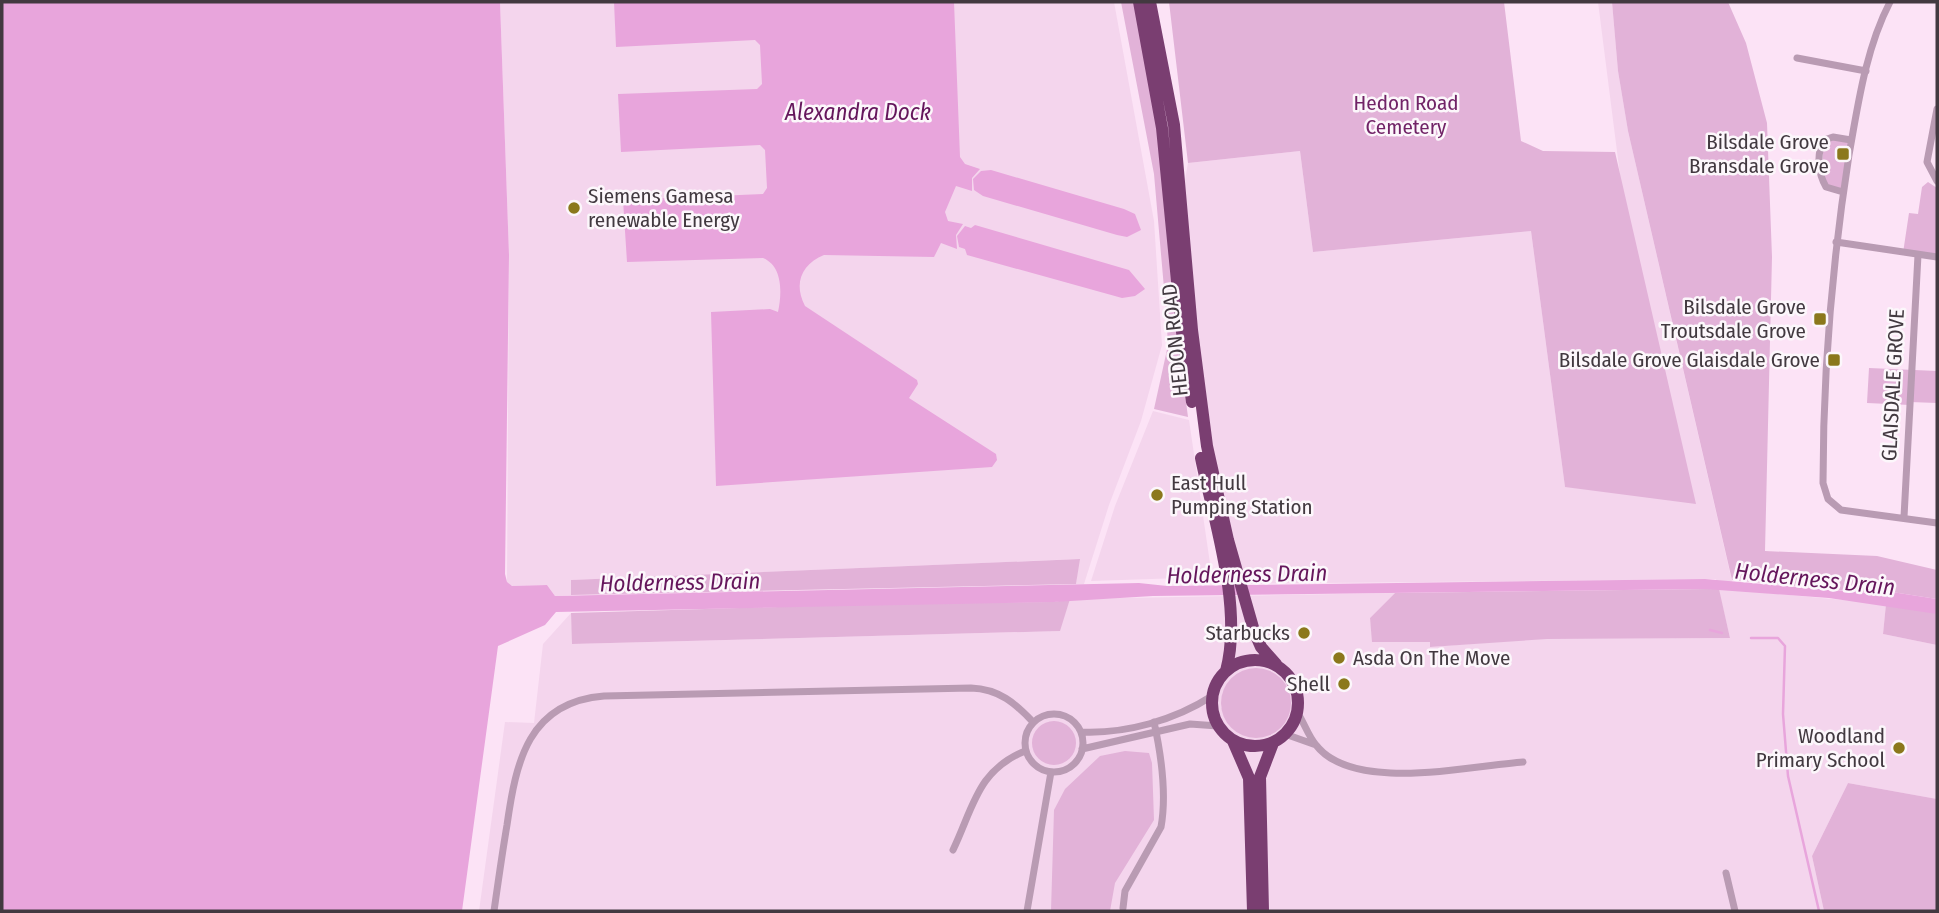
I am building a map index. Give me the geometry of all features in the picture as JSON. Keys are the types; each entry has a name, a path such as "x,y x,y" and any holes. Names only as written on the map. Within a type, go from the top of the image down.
{"highway":[{"name":"HEDON ROAD","path":"1139,2 1162,128 1182,332 1198,445 1229,604 1231,646 1226,671"},
{"name":"HEDON ROAD","path":"1150,2 1174,125 1192,330 1205,434 1237,571 1256,638 1276,664"},
{"path":"1233,741 1258,746 1273,743 1285,734 1297,712 1295,685 1276,664 1250,659 1226,671 1217,682 1212,696 1218,726 1233,741 1248,778 1253,911"},
{"path":"1263,911 1260,784 1263,767 1273,743"}],"street":[{"path":"1890,2 1866,71 1836,242 1825,377 1823,483 1828,499 1841,509 1862,515 1904,517 1937,523"},
{"path":"1797,58 1866,71"},
{"path":"1937,109 1927,162 1937,181"},
{"path":"1843,192 1826,187 1821,177 1818,149 1824,140 1833,137 1852,140"},
{"path":"1836,242 1937,257"},
{"name":"GLAISDALE GROVE","path":"1904,517 1918,255"},
{"path":"494,911 517,764 534,733 551,715 570,704 604,696 971,688 989,690 1007,698 1033,722"},
{"path":"1081,732 1105,732 1173,717 1212,696"},
{"path":"1297,712 1316,745"},
{"path":"1060,714 1069,718 1081,732 1082,749 1071,766 1051,772 1035,765 1025,751 1024,740 1033,722 1045,715 1060,714"},
{"path":"1123,908 1125,891 1161,827 1163,818 1164,797 1154,722"},
{"path":"1082,749 1190,724 1218,726"},
{"path":"1285,734 1316,745 1351,769 1371,774 1523,762"},
{"path":"953,850 986,778 997,765 1025,751"},
{"path":"1027,911 1051,772"},
{"path":"1726,873 1735,911"}],"shaded area":[{"path":"500,2 1114,2 1154,221 1162,345 1141,421 1109,505 1084,584 1076,584 1079,559 571,580 571,595 555,596 547,585 512,586 507,583 509,255"},
{"path":"1598,2 1612,2 1618,71 1628,131 1734,590 1886,604 1883,634 1937,645 1937,799 1848,783 1812,856 1824,911 479,911 505,722 534,723 543,644 571,613 573,644 1059,631 1070,599 1395,593 1370,618 1373,642 1430,642 1430,647 1536,639 1730,638 1716,579 1233,584 1178,220 1188,163 1300,151 1313,252 1531,231 1565,487 1620,175","holes":["1283,681 1289,691 1221,708 1223,691"]},
{"path":"1153,411 1189,420 1212,577 1091,581 1115,506"}],"green space":[{"path":"1121,2 1136,2 1160,127 1177,334 1188,417 1154,409 1168,345 1166,311 1154,174"},
{"name":"Hedon Road Cemetery","path":"1169,2 1504,2 1521,141 1543,151 1615,152 1696,504 1565,487 1531,231 1313,252 1300,151 1188,163"},
{"path":"1612,2 1728,2 1746,43 1767,123 1772,257 1765,551 1877,556 1937,570 1937,599 1892,592 1881,594 1732,580 1628,131 1618,71"},
{"path":"1824,140 1851,140 1843,192 1826,187 1821,178"},
{"path":"1928,182 1937,188 1936,257 1903,253 1909,213 1918,214 1922,187"},
{"path":"1869,368 1937,371 1937,403 1867,403"},
{"path":"1080,559 1076,584 571,595 571,580"},
{"path":"1719,589 1730,638 1547,639 1430,647 1430,642 1372,642 1370,618 1395,593"},
{"path":"1070,599 1060,631 572,644 571,613 911,603 1054,602"},
{"path":"1886,604 1937,613 1937,645 1883,634"},
{"path":"1249,668 1263,668 1276,674 1285,683 1291,703 1289,716 1281,728 1263,738 1249,738 1236,732 1227,723 1221,710 1221,696 1227,683 1236,674"},
{"path":"1054,721 1063,722 1070,727 1075,734 1075,752 1070,759 1063,764 1054,765 1045,764 1038,759 1033,752 1032,743 1033,734 1038,727 1045,722"},
{"path":"1125,751 1149,753 1152,763 1154,820 1115,883 1110,911 1051,911 1054,810 1065,789 1100,756"},
{"path":"1848,783 1937,799 1937,911 1824,911 1812,856"}],"water":[{"path":"2,2 500,2 509,255 505,574 507,582 512,586 547,585 555,596 1139,583 1167,586 1705,579 1881,594 1892,592 1937,599 1937,614 1829,598 1705,589 1153,596 1054,602 556,612 545,625 498,646 462,911 2,911"},
{"name":"Alexandra Dock","path":"614,2 954,2 960,157 965,164 980,169 972,178 972,191 956,186 945,212 948,221 963,224 956,235 957,249 941,243 934,257 824,255 805,269 800,290 805,306 917,380 918,384 909,398 996,454 997,460 992,467 716,486 711,312 770,309 778,312 778,274 770,262 763,258 627,262 623,200 763,194 767,188 765,150 760,145 621,152 618,94 757,89 762,84 760,45 755,40 616,47"},
{"path":"991,170 1124,209 1135,214 1141,230 1127,237 1117,235 983,196 974,190 973,179 981,171"},
{"path":"975,225 1129,270 1145,289 1135,296 1122,298 967,255 965,249 959,247 957,236 965,226 971,228"}],"waterway":[{"path":"1710,630 1722,633"},
{"path":"1751,638 1778,638 1785,646 1783,714 1788,776 1819,911"}],"place":[{"name":"Bilsdale Grove Bransdale Grove","path":"1843,154"},
{"name":"Siemens Gamesa renewable Energy","path":"574,208"},
{"name":"Bilsdale Grove Troutsdale Grove","path":"1820,319"},
{"name":"Bilsdale Grove Glaisdale Grove","path":"1834,360"},
{"name":"East Hull Pumping Station","path":"1157,495"},
{"name":"Starbucks","path":"1304,633"},
{"name":"Asda On The Move","path":"1339,658"},
{"name":"Shell","path":"1344,684"},
{"name":"Woodland Primary School","path":"1899,748"}],"water label":[{"name":"Holderness Drain","path":"1247,574"},
{"name":"Holderness Drain","path":"1815,579"},
{"name":"Holderness Drain","path":"680,582"}]}
